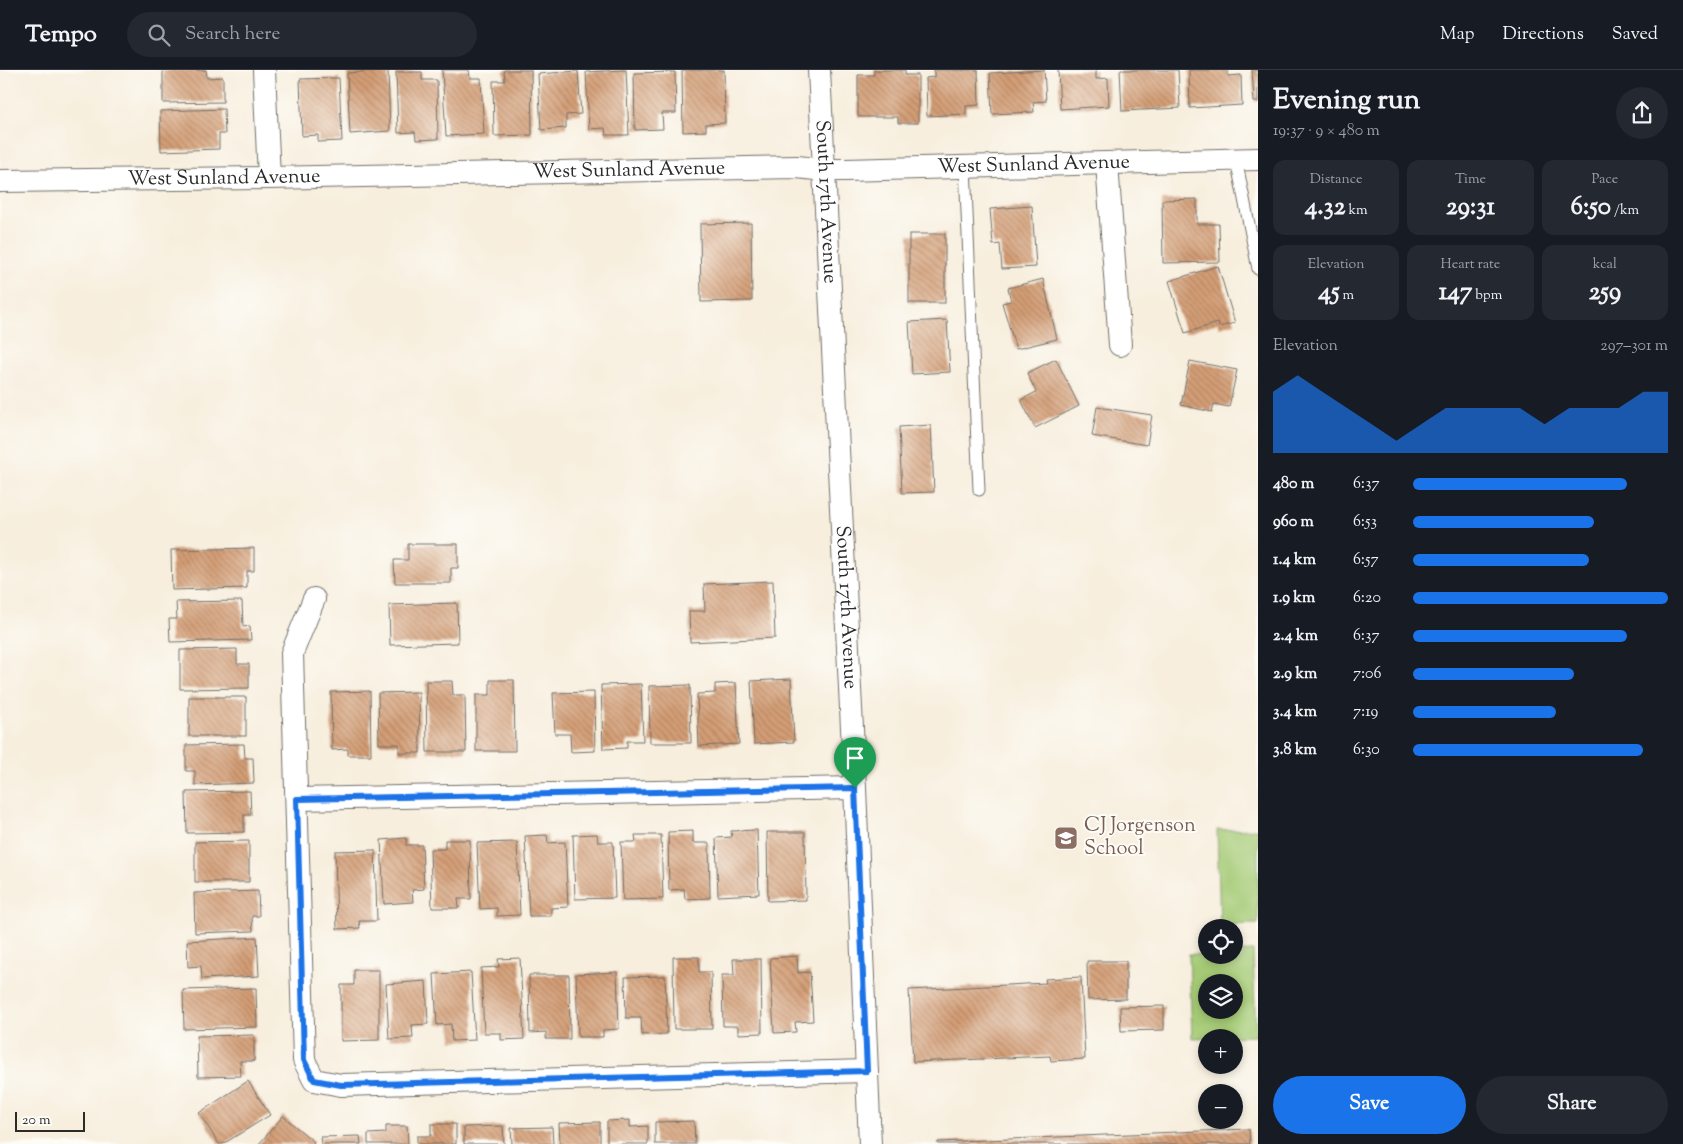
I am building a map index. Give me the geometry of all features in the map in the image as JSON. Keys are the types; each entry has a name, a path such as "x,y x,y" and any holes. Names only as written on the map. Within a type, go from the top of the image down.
{"street":[{"path":"264,70 269,178"},
{"name":"South 17th Avenue","path":"819,70 855,788 870,1144"},
{"name":"West Sunland Avenue","path":"0,180 269,178 797,167 825,170 1258,159"},
{"path":"1107,163 1120,345"},
{"path":"314,599 292,653 304,1060 314,1080 341,1085 867,1071"},
{"path":"297,799 855,788"}],"lane":[{"path":"1236,159 1258,269"},
{"path":"965,166 979,490"}],"green space":[{"path":"1258,829 1258,924 1243,924 1243,919 1220,919 1217,830"},
{"path":"1253,951 1256,1036 1243,1036 1243,1029 1198,1029 1198,1038 1192,1038 1189,954 1198,954 1198,964 1243,964 1243,952"}],"building":[{"path":"163,70 206,70 207,78 223,77 223,102 163,103"},
{"path":"388,70 390,131 350,134 347,73"},
{"path":"442,70 469,70 470,78 481,78 484,134 446,136"},
{"path":"504,70 531,70 532,135 494,136 493,81 505,81"},
{"path":"626,70 629,135 606,135 605,128 589,129 586,72"},
{"path":"682,70 724,70 725,123 706,124 706,131 683,132"},
{"path":"874,70 905,70 905,75 918,75 918,123 898,123 898,117 858,117 858,75 874,75"},
{"path":"934,70 978,70 979,105 966,106 966,114 927,116 926,78 934,77"},
{"path":"1044,70 1046,101 1033,102 1034,112 992,114 990,73"},
{"path":"1058,70 1096,70 1096,79 1108,78 1109,106 1060,109"},
{"path":"1120,70 1178,70 1180,108 1122,111"},
{"path":"1189,70 1228,70 1228,76 1241,75 1242,105 1190,108"},
{"path":"1252,70 1258,70 1258,102 1254,102"},
{"path":"578,71 581,114 566,115 566,128 541,130 538,74"},
{"path":"396,72 422,72 422,80 437,80 438,139 416,140 415,132 398,133"},
{"path":"675,72 676,113 662,113 663,129 635,130 634,73"},
{"path":"339,78 342,141 318,142 318,135 302,136 300,79"},
{"path":"224,109 225,134 219,134 219,149 161,151 160,111"},
{"path":"1197,199 1197,224 1219,224 1220,262 1163,263 1162,200"},
{"path":"1032,206 1036,267 1002,269 1000,244 993,245 990,209"},
{"path":"751,223 752,301 701,302 700,224"},
{"path":"909,234 945,234 945,303 909,303"},
{"path":"1218,266 1235,323 1219,327 1218,323 1185,333 1169,281"},
{"path":"1043,279 1057,339 1016,349 1002,303 1011,301 1008,288"},
{"path":"947,320 950,372 912,374 909,322"},
{"path":"1056,359 1079,406 1035,428 1021,400 1036,392 1027,373"},
{"path":"1190,361 1237,370 1229,407 1214,404 1212,412 1181,405"},
{"path":"1097,407 1152,415 1147,445 1092,436"},
{"path":"931,425 934,492 902,493 899,427"},
{"path":"408,544 458,544 458,568 451,568 451,583 395,583 394,560 408,560"},
{"path":"254,548 254,571 247,571 247,588 172,590 171,550"},
{"path":"773,581 775,638 690,642 689,611 705,611 704,584"},
{"path":"242,601 243,627 250,626 251,640 170,642 169,619 177,619 176,602"},
{"path":"457,603 458,643 390,645 389,605"},
{"path":"237,649 237,664 249,664 249,688 180,689 180,650"},
{"path":"791,679 794,742 754,744 751,681"},
{"path":"490,680 514,680 515,751 476,751 476,695 490,695"},
{"path":"426,681 452,681 453,695 465,695 466,752 427,752"},
{"path":"736,683 739,744 699,746 697,694 715,693 715,684"},
{"path":"641,684 643,741 627,741 627,748 603,749 601,685"},
{"path":"690,685 691,743 650,743 649,686"},
{"path":"370,691 371,755 348,755 348,749 332,750 331,692"},
{"path":"419,692 420,753 399,753 399,744 379,744 378,693"},
{"path":"594,692 595,751 571,752 570,734 555,734 553,693"},
{"path":"189,697 246,697 246,736 189,736"},
{"path":"244,744 245,758 253,758 254,783 195,785 195,771 186,771 186,745"},
{"path":"250,791 251,815 244,815 244,832 187,833 186,792"},
{"path":"757,830 759,894 718,896 716,838 732,837 731,831"},
{"path":"693,831 693,843 709,843 710,898 685,899 684,889 669,890 668,832"},
{"path":"767,832 805,832 806,900 768,901"},
{"path":"597,834 598,842 613,842 615,898 575,899 573,835"},
{"path":"547,835 548,843 565,842 568,907 551,908 551,916 529,916 525,836"},
{"path":"635,835 661,835 663,899 623,900 621,842 636,842"},
{"path":"406,838 406,845 422,845 424,889 412,890 413,902 384,904 381,840"},
{"path":"445,840 470,840 471,899 458,899 459,908 432,908 430,849 445,849"},
{"path":"249,841 249,882 195,882 195,842"},
{"path":"517,842 520,915 497,916 497,908 480,909 477,843"},
{"path":"375,850 377,921 359,921 360,928 337,929 335,851"},
{"path":"258,891 259,916 252,916 253,931 195,933 194,893"},
{"path":"257,937 259,976 202,979 201,966 188,967 187,941"},
{"path":"797,956 798,973 810,972 813,1021 795,1022 796,1032 774,1033 770,958"},
{"path":"673,957 699,957 699,972 711,972 712,1029 674,1029"},
{"path":"520,958 524,1039 501,1040 501,1033 484,1033 481,968 499,967 498,959"},
{"path":"733,959 761,959 762,1033 738,1034 738,1026 723,1026 722,975 734,975"},
{"path":"1087,961 1126,961 1126,999 1088,1000"},
{"path":"354,970 379,970 379,1040 341,1041 341,985 354,985"},
{"path":"471,972 475,1040 452,1041 451,1024 437,1025 434,974"},
{"path":"617,972 619,1029 603,1030 603,1037 578,1037 576,974"},
{"path":"529,975 569,975 570,1039 546,1039 546,1032 530,1033"},
{"path":"665,976 667,1034 642,1035 641,1018 626,1018 625,977"},
{"path":"1081,977 1085,1059 1051,1061 1050,1056 913,1062 909,990 1046,983 1045,979"},
{"path":"426,981 428,1024 412,1025 413,1038 389,1039 386,984"},
{"path":"256,988 257,1027 184,1029 183,990"},
{"path":"1164,1006 1164,1030 1121,1031 1120,1007"},
{"path":"254,1035 254,1061 240,1061 241,1076 198,1077 197,1036"},
{"path":"248,1081 270,1115 223,1144 219,1144 199,1113"},
{"path":"283,1116 314,1142 312,1144 259,1144"},
{"path":"630,1120 630,1127 648,1126 648,1144 607,1144 607,1121"},
{"path":"694,1121 695,1144 655,1144 655,1122"},
{"path":"600,1122 600,1144 560,1144 559,1123"},
{"path":"431,1124 456,1124 456,1144 417,1144 417,1136 431,1136"},
{"path":"386,1126 407,1126 408,1144 368,1144 368,1134 386,1133"},
{"path":"503,1126 504,1144 464,1144 464,1127"},
{"path":"552,1127 553,1144 512,1144 511,1128"},
{"path":"1249,1129 1250,1144 938,1144 938,1142"},
{"path":"360,1136 361,1144 321,1144 320,1137"}],"place":[{"name":"CJ Jorgenson School","path":"1066,838"}],"route":[{"path":"855,788 867,1071 341,1085 314,1080 304,1060 297,799 855,788"}]}
